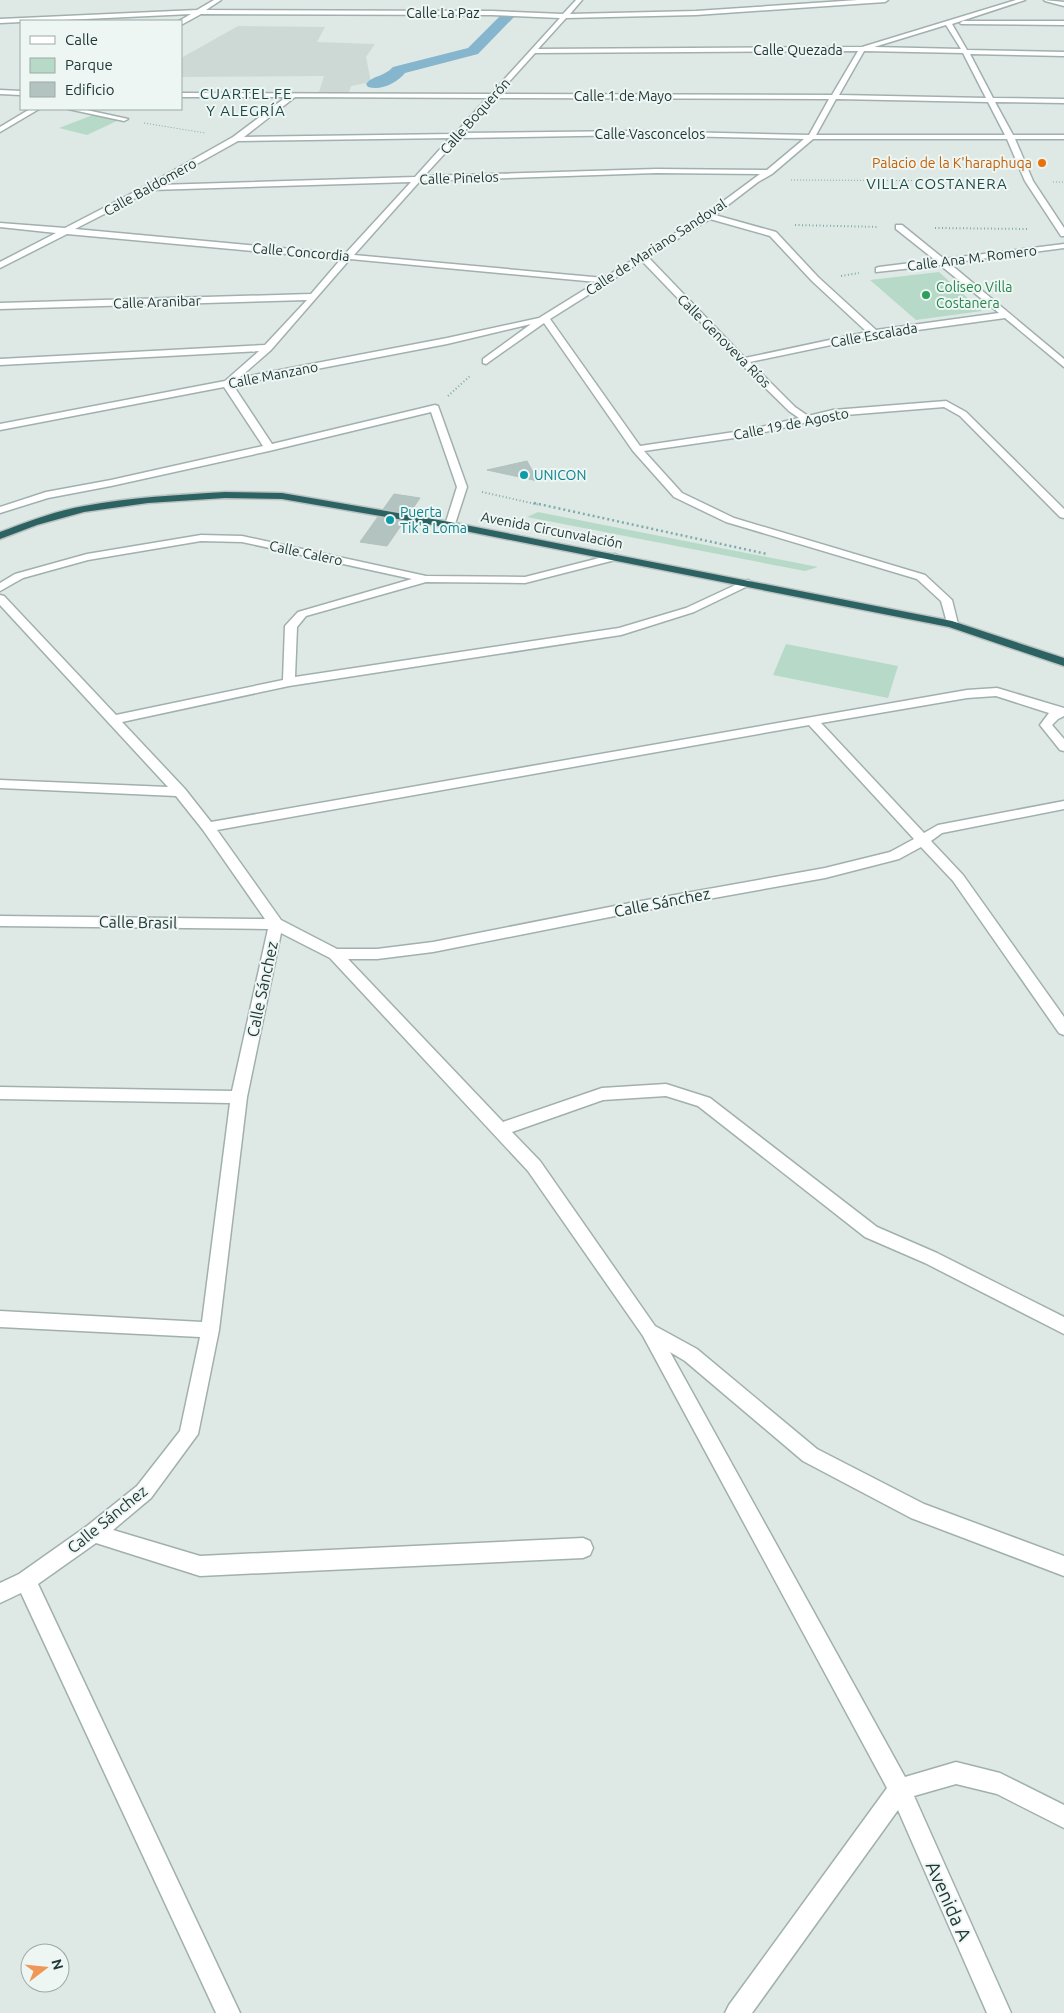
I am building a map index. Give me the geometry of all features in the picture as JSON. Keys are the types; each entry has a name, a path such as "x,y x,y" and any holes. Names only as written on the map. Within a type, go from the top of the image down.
{"highway":[{"name":"Avenida Circunvalación","path":"0,536 33,523 83,509 148,500 224,495 282,496 450,525 952,624 1064,662"}],"street":[{"path":"182,22 218,0"},
{"name":"Calle Boquerón","path":"227,384 268,348 348,256 579,0"},
{"name":"Calle La Paz","path":"22,20 201,12 492,13 564,16 696,13 885,0"},
{"path":"862,50 1022,0"},
{"path":"1047,0 1064,4"},
{"name":"Calle La Paz","path":"0,21 20,20"},
{"path":"948,23 1064,23"},
{"path":"948,23 966,52 989,100 1010,137 1029,182 1064,234"},
{"name":"Calle Quezada","path":"533,51 862,50 1064,54"},
{"name":"Calle de Mariano Sandoval","path":"486,361 545,318 603,280 644,258 709,216 755,180 769,172 811,137 862,50"},
{"path":"0,92 20,93"},
{"name":"Calle 1 de Mayo","path":"182,95 834,97 1064,101"},
{"name":"Calle Baldomero","path":"0,265 149,188 237,139 292,96"},
{"path":"0,130 33,110"},
{"path":"77,110 124,119"},
{"name":"Calle Vasconcelos","path":"237,139 635,133 811,137 1064,137"},
{"name":"Calle Pinelos","path":"149,188 656,171 769,172"},
{"path":"709,216 774,234 815,279 874,333"},
{"name":"Calle Concordia","path":"0,225 603,280"},
{"path":"899,227 1064,364"},
{"name":"Calle Ana M. Romero","path":"880,270 1064,246"},
{"name":"Calle Genoveva Ríos","path":"644,258 743,361 792,409 808,420"},
{"name":"Calle Aranibar","path":"0,306 314,297"},
{"name":"Calle Escalada","path":"743,361 874,333 1007,315"},
{"path":"545,318 637,449 678,495 730,520 921,577 946,600 952,624"},
{"name":"Calle Manzano","path":"0,427 447,341 545,318"},
{"path":"0,362 268,348"},
{"path":"227,384 269,448"},
{"name":"Calle 19 de Agosto","path":"637,449 748,433 833,414 946,404 962,414 1064,515"},
{"path":"0,510 46,495 111,483 269,448 435,408 462,487 450,525"},
{"name":"Calle Calero","path":"0,588 19,576 88,557 201,538 242,539 426,578 524,580 615,557"},
{"path":"289,682 291,626 302,614 426,578"},
{"path":"112,720 289,682 621,631 690,610 748,583"},
{"path":"0,598 180,792 208,827 276,924"},
{"path":"208,827 968,694 997,692 1061,712"},
{"path":"1061,712 1049,719 1046,726 1064,747"},
{"path":"812,721 958,878 1064,1030"},
{"path":"0,784 180,792"},
{"name":"Calle Sánchez","path":"0,1593 26,1582 94,1533 144,1492 189,1434 210,1330 238,1097 276,924 335,954 377,954 434,947 640,906 825,873 894,856 924,840 938,829 1064,805"},
{"name":"Calle Brasil","path":"0,921 276,924"},
{"name":"Avenida A","path":"335,954 534,1166 649,1331 900,1789 999,2013"},
{"path":"499,1130 602,1094 666,1090 704,1102 872,1232 931,1258 1064,1326"},
{"path":"0,1093 238,1097"},
{"path":"0,1319 210,1330"},
{"path":"649,1331 691,1355 810,1455 918,1511 1064,1566"},
{"path":"94,1533 200,1566 583,1548"},
{"path":"26,1582 228,2013"},
{"path":"737,2013 900,1789 956,1773 1000,1784 1064,1817"}],"path":[{"path":"124,119 237,139"},
{"path":"755,180 1064,182"},
{"path":"815,279 880,270"},
{"path":"435,408 486,361"},
{"path":"462,487 772,556"}],"shaded area":[{"path":"238,26 325,27 317,42 375,44 366,57 371,82 351,86 349,92 319,92 324,76 182,77 182,57"}],"green space":[{"path":"93,115 119,120 87,135 59,128"},
{"name":"Coliseo Villa Costanera","path":"939,272 982,311 916,320 870,280"},
{"path":"538,512 818,567 805,571 527,517"},
{"path":"786,644 898,666 888,698 773,675"}],"building":[{"name":"UNICON","path":"527,461 538,481 487,470"},
{"name":"Puerta Tik'a Loma","path":"394,494 420,498 387,546 360,542"}],"waterway":[{"path":"374,84 393,77 399,70 473,51 507,17"}],"place":[{"name":"Palacio de la K'haraphuqa","path":"1042,163"},
{"name":"Coliseo Villa Costanera","path":"926,295"},
{"name":"UNICON","path":"524,475"},
{"name":"Puerta Tik'a Loma","path":"390,520"}],"district":[{"name":"CUARTEL FE Y ALEGRÍA","path":"246,102"},
{"name":"VILLA COSTANERA","path":"937,183"}]}
